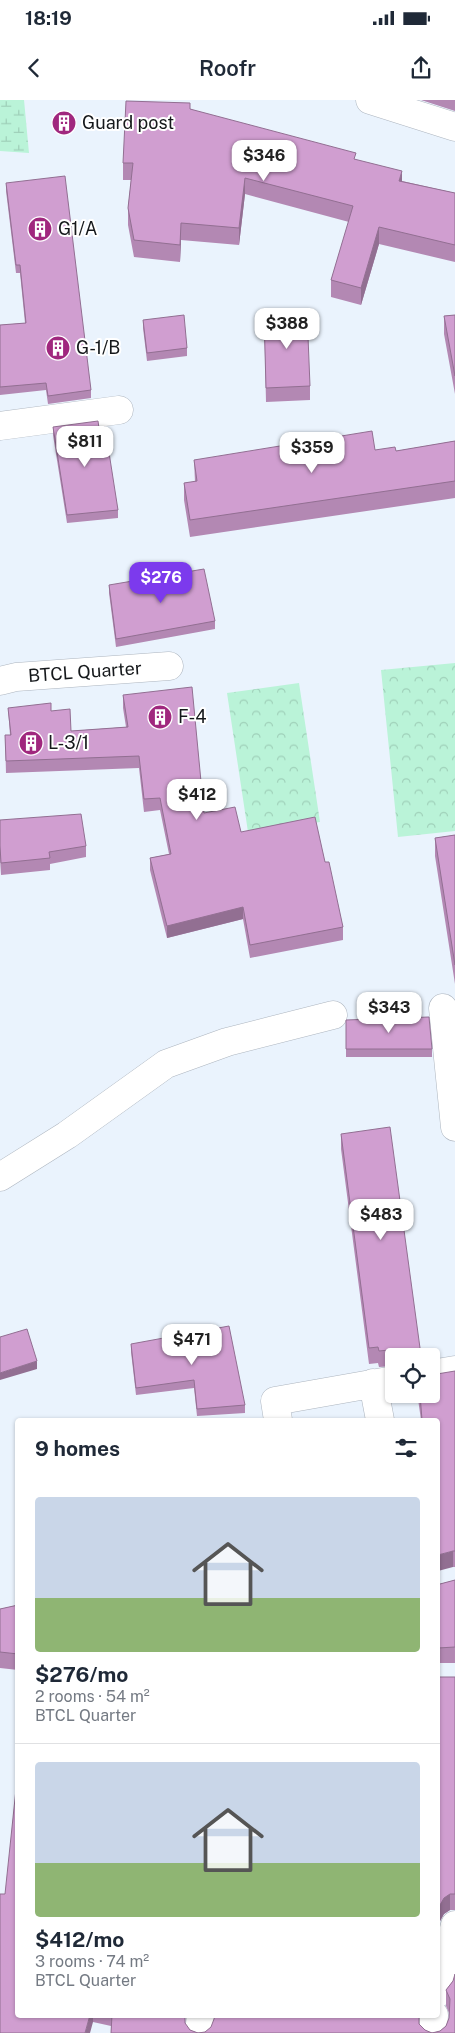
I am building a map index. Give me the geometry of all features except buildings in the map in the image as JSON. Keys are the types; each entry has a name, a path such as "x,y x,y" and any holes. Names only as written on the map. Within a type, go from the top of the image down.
{"street":[{"path":"370,100 455,127"},
{"path":"0,426 119,410"},
{"name":"BTCL Quarter","path":"0,680 16,677 170,666"},
{"path":"443,1008 455,1127"},
{"path":"0,1177 67,1135 166,1064 227,1042 333,1015"},
{"path":"440,1372 455,1370"},
{"path":"278,1418 275,1402 383,1382 380,1418"},
{"path":"440,1985 455,1925"},
{"path":"199,2033 201,2018"},
{"path":"433,2033 434,2018"}],"green space":[{"path":"0,100 24,100 29,153 0,151"},
{"path":"455,663 455,831 398,837 381,670"},
{"path":"299,683 320,822 248,832 227,693"}],"place":[{"name":"Guard post","path":"64,123"},
{"name":"G1/A","path":"40,229"},
{"name":"G-1/B","path":"58,348"},
{"name":"F-4","path":"160,717"},
{"name":"L-3/1","path":"31,743"}]}
